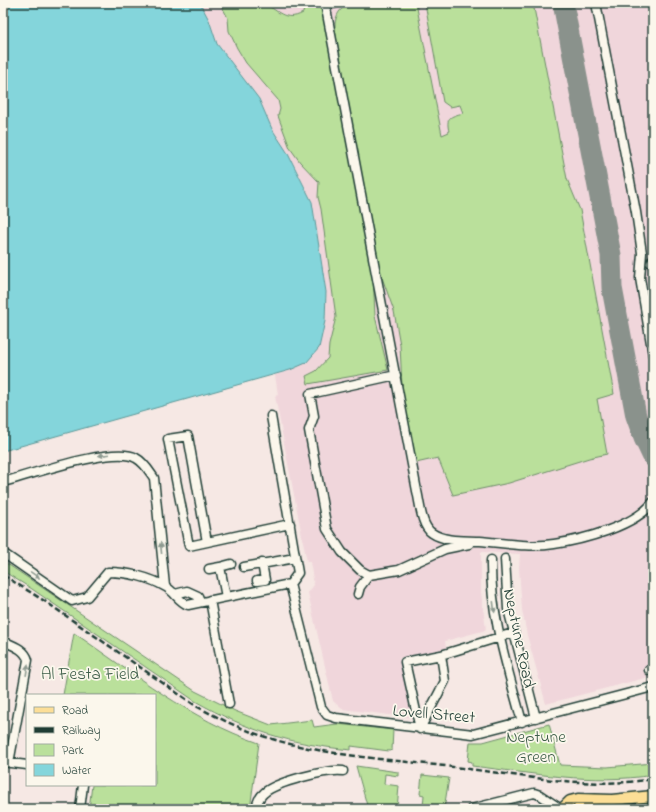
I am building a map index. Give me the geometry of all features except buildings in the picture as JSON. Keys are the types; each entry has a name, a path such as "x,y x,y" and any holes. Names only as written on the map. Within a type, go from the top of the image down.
{"main road":[{"path":"562,809 570,801 578,799 599,800 653,796"},
{"path":"578,809 599,800"}],"street":[{"path":"336,3 325,5 417,491 428,530 436,535 447,538 527,545 553,544 629,523 645,512 653,502"},
{"path":"596,3 636,212 642,253 640,278 653,355"},
{"path":"396,375 310,394 314,416 309,430 327,529 342,552 360,570 369,575 399,570 446,549 480,541"},
{"path":"3,553 72,601 87,597 108,572 126,572 165,586 175,594 180,602 188,604 195,604 200,601 290,584 298,573 271,416"},
{"path":"207,542 188,436 168,439 190,546 290,524"},
{"path":"3,482 103,455 123,454 135,457 146,467 154,478 165,586"},
{"path":"244,567 295,558"},
{"path":"257,581 265,580 262,563"},
{"name":"Neptune Road","path":"522,722 499,636 493,599 491,564 505,563 508,609 512,632 536,718"},
{"path":"209,569 231,564"},
{"path":"220,567 226,597"},
{"path":"358,594 360,587 369,575"},
{"name":"Lovell Street","path":"290,584 318,700 321,708 327,715 340,719 473,734 653,687"},
{"path":"175,594 186,591 198,596 200,601"},
{"path":"210,600 228,704"},
{"path":"420,728 405,662 440,655 512,632"},
{"path":"3,641 27,655 28,660 6,762 26,765"},
{"path":"420,728 445,681 440,655"},
{"path":"256,809 259,799 263,794 276,786 328,771 343,771"},
{"path":"80,809 83,786"},
{"path":"471,809 534,793 540,795 562,809"}],"shaded area":[{"path":"200,3 653,3 653,678 645,678 546,704 527,635 522,610 519,569 520,554 481,552 481,592 486,630 445,641 446,648 399,658 413,718 342,709 333,701 308,593 314,585 310,562 307,562 275,396 278,395 275,375 290,370 325,321 326,292 312,202 287,152 272,129 259,99 217,44 209,20"}],"green space":[{"path":"259,2 286,16 296,16 303,13 305,3 316,3 322,11 373,273 375,316 388,370 308,384 306,376 316,371 328,358 329,345 336,317 318,197 319,182 300,162 290,148 278,116 280,109 278,100 246,63 237,48 229,31 228,18 220,3"},
{"path":"416,3 442,135 449,132 448,120 463,113 460,105 450,107 443,102 425,3 533,3 567,179 580,210 614,394 597,399 607,454 589,458 509,483 453,495 438,458 416,463 402,387 400,345 394,311 380,272 335,31 335,21 338,13 349,4"},
{"path":"3,561 195,691 235,711 271,725 312,720 314,727 337,724 393,730 392,750 389,751 351,746 351,750 289,740 252,728 214,711 195,701 32,589 3,571"},
{"name":"Al Festa Field","path":"74,633 186,709 210,722 259,743 250,809 89,809 92,786 156,786 156,694 63,694"},
{"name":"Neptune Green","path":"549,724 560,765 607,767 653,763 653,775 608,779 562,777 472,766 472,762 468,761 470,742 483,742"},
{"path":"356,766 398,772 398,776 385,774 384,784 399,786 397,809 368,809"},
{"path":"422,775 449,778 444,809 431,809 423,806 424,795 420,794"},
{"path":"653,801 653,809 587,809 594,806 621,805"}],"water":[{"path":"3,3 200,3 209,20 217,44 259,99 272,129 287,152 312,202 326,292 325,321 319,348 306,363 290,370 3,451"}],"taxiway":[{"path":"563,3 611,255 612,288 636,416 653,457"}],"railway":[{"path":"3,575 46,602 196,706 232,724 269,738 293,745 368,758 561,781 607,783 653,779"}]}
